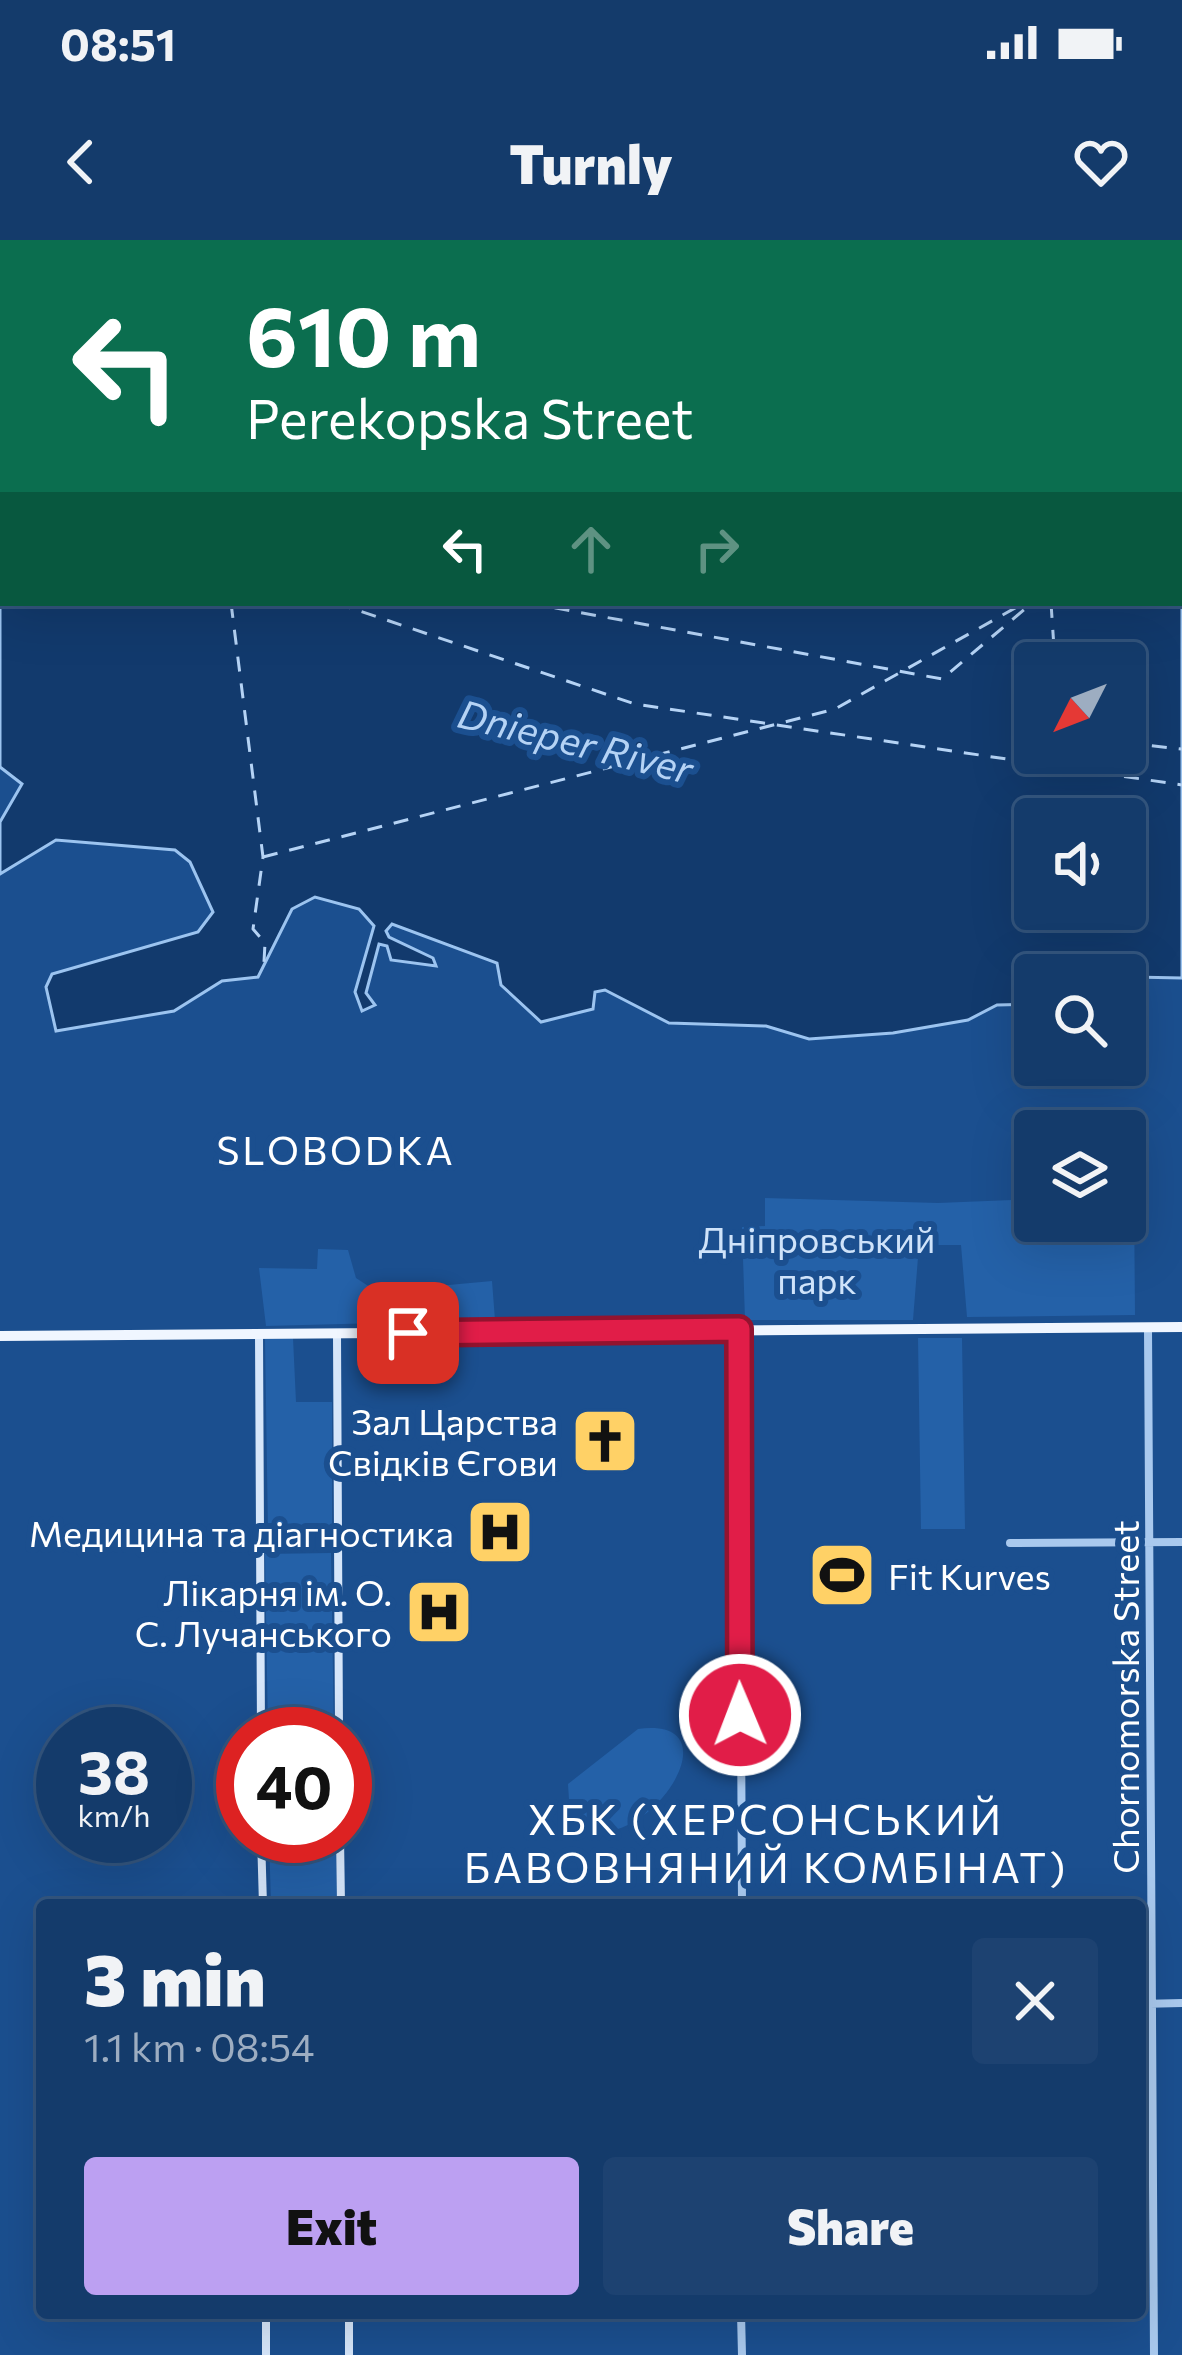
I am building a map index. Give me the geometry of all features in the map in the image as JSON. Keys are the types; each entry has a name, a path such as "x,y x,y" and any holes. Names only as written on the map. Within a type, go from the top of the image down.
{"main road":[{"path":"0,1336 1182,1327"},
{"path":"259,1334 261,1707"},
{"path":"337,1334 339,1707"},
{"path":"262,1863 263,1899"},
{"path":"340,1863 341,1899"},
{"path":"266,2319 266,2355"},
{"path":"349,2319 349,2355"}],"street":[{"name":"Chornomorska Street","path":"1148,1326 1154,2355"},
{"path":"739,1329 742,1899"},
{"path":"1010,1543 1182,1542"},
{"path":"1146,2004 1182,2003"},
{"path":"741,2319 742,2355"}],"green space":[{"name":"Дніпровський парк","path":"765,1198 938,1203 1014,1200 1014,1242 1134,1242 1135,1315 967,1317 961,1245 919,1245 913,1320 745,1320 742,1227 765,1226"},
{"path":"318,1249 348,1250 356,1278 382,1295 402,1299 438,1286 492,1281 495,1320 266,1326 259,1268 317,1269"},
{"path":"293,1338 296,1402 332,1402 332,1533 268,1533 265,1339"},
{"path":"918,1338 962,1338 965,1529 921,1529"},
{"path":"331,1553 334,1707 268,1707 265,1554"},
{"path":"638,1729 667,1730 681,1742 682,1761 673,1782 657,1804 635,1821 610,1831 585,1830 570,1816 568,1784"},
{"path":"270,1863 336,1863 337,1899 271,1899"}],"water":[{"name":"Dnieper River","path":"0,606 1182,606 1182,978 1146,977 1146,954 1014,954 1014,1005 997,1005 968,1020 893,1033 809,1039 766,1026 669,1023 605,990 595,992 593,1009 541,1022 501,985 497,963 392,924 386,931 389,937 433,958 436,966 391,960 387,946 379,944 366,993 375,1005 362,1011 355,992 374,926 359,909 315,897 292,909 258,977 222,981 174,1011 56,1031 46,987 52,974 198,932 213,912 190,862 175,850 56,840 0,874 0,822 22,784 0,767"}],"ferry route":[{"path":"231,606 263,857 253,929 265,943 264,962"},
{"path":"345,606 635,704 1182,785"},
{"path":"544,606 942,679 1028,606"},
{"path":"263,857 835,709 1019,606"},
{"path":"1051,606 1054,642"},
{"path":"1146,745 1182,749"}],"place":[{"name":"Зал Царства Свідків Єгови","path":"605,1441"},
{"name":"Медицина та діагностика","path":"500,1532"},
{"name":"Fit Kurves","path":"842,1575"},
{"name":"Лікарня ім. О. С. Лучанського","path":"439,1612"}],"district":[{"name":"SLOBODKA","path":"336,1149"},
{"name":"ХБК (ХЕРСОНСЬКИЙ БАВОВНЯНИЙ КОМБІНАТ)","path":"766,1842"}],"route":[{"path":"408,1333 739,1329 740,1715"}]}
